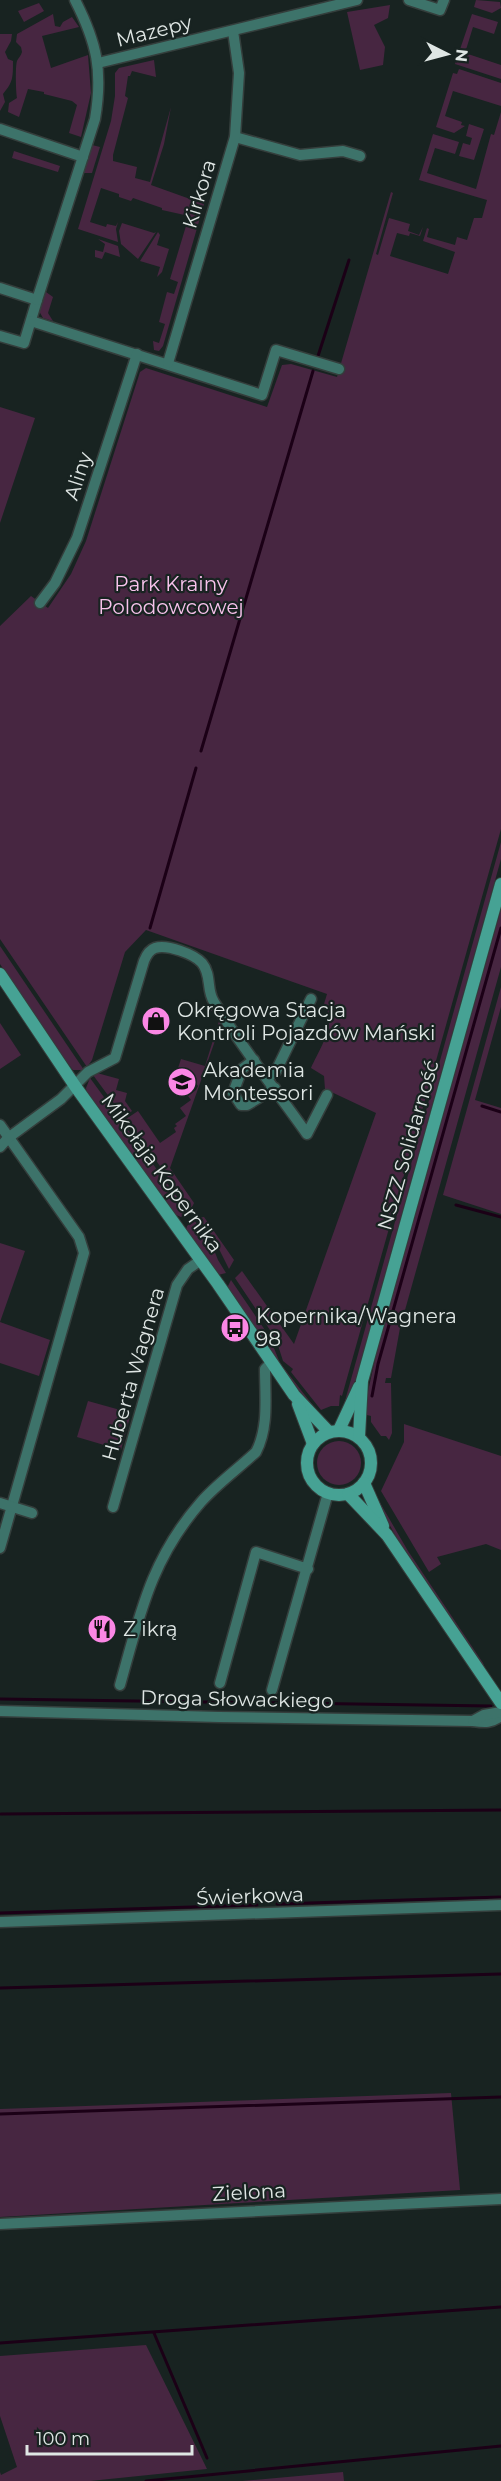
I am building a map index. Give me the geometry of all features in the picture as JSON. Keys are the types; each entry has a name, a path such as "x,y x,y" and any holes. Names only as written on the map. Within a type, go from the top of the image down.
{"main road":[{"name":"NSZZ Solidarność","path":"359,1437 362,1381 501,884"},
{"name":"Mikołaja Kopernika","path":"0,974 75,1086 201,1260 294,1395 334,1431 359,1437"},
{"name":"NSZZ Solidarność","path":"334,1431 362,1381"},
{"name":"Mikołaja Kopernika","path":"294,1395 313,1443"},
{"path":"334,1431 313,1443 306,1462 312,1481 328,1493 348,1494 364,1483 371,1466 371,1457 359,1437"},
{"path":"364,1483 387,1535"},
{"path":"348,1494 387,1535 501,1703"}],"street":[{"path":"0,336 24,343 98,103 100,89 98,63 91,33 75,0"},
{"name":"Mazepy","path":"98,63 357,0"},
{"path":"409,0 440,10 444,0"},
{"name":"Kirkora","path":"168,363 235,136 239,73 233,31"},
{"path":"0,129 83,157"},
{"path":"235,136 300,155 343,151 360,156"},
{"path":"0,288 37,300"},
{"path":"31,321 262,395 276,350 339,369"},
{"name":"Aliny","path":"40,603 55,583 76,538 137,354"},
{"path":"0,1147 8,1138 62,1099 88,1072 115,1058 144,961 147,953 154,948 162,947 177,951 197,958 202,963 207,972 212,1000 307,1134 327,1095"},
{"path":"267,1078 276,1071 311,999"},
{"path":"254,1060 242,1069 233,1093 241,1105 247,1105 275,1088"},
{"path":"0,1125 79,1236 84,1253 6,1505 0,1548"},
{"name":"Huberta Wagnera","path":"113,1507 177,1285 188,1269 201,1260"},
{"path":"120,1685 147,1593 163,1555 187,1518 256,1452 264,1429 265,1369 271,1363"},
{"path":"272,1690 289,1629 299,1619 308,1569 328,1493"},
{"path":"6,1505 32,1513"},
{"path":"220,1683 256,1552 308,1569"},
{"name":"Droga Słowackiego","path":"0,1711 231,1718 473,1721 484,1715 501,1714"},
{"name":"Świerkowa","path":"0,1922 501,1905"},
{"name":"Zielona","path":"0,2224 501,2199"}],"green space":[{"path":"476,0 500,2 501,8 492,13 474,7"},
{"path":"39,3 44,11 24,22 18,11"},
{"path":"390,5 388,18 374,25 385,47 383,65 360,70 347,12"},
{"path":"53,14 55,26 60,27 63,22 72,17 79,27 42,36 51,68 88,55 91,93 81,137 69,133 77,105 72,101 28,89 19,117 8,112 9,103 17,98 16,64 22,52 16,42 17,34"},
{"path":"472,14 498,22 494,34 473,27 465,53 501,65 501,79 455,64"},
{"path":"0,34 12,34 5,52 8,59 13,61 13,72 9,86 3,94 5,102 0,111"},
{"path":"154,60 156,77 132,71 128,76 125,96 128,98 113,161 137,167 135,178 150,182 171,107 164,144 151,185 204,204 163,346 159,351 154,350 153,341 159,343 165,324 159,322 167,292 174,294 178,282 170,279 189,216 162,210 162,208 133,198 131,201 101,188 90,222 106,227 107,224 116,226 118,222 116,229 118,242 78,229 111,121 115,96 115,73 119,68"},
{"path":"459,69 501,83 501,106 453,91 445,116 462,122 461,125 465,126 454,133 436,127 453,73 457,74"},
{"name":"Park Krainy Polodowcowej","path":"501,112 501,829 342,1396 340,1395 339,1406 321,1410 291,1372 293,1369 283,1361 276,1339 235,1278 242,1271 294,1344 376,1113 325,1089 324,1076 311,1068 328,1028 328,1011 324,1004 327,994 146,930 125,952 92,1060 87,1067 0,939 0,626 31,596 48,608 71,574 86,541 140,372 146,368 267,407 282,365 291,364 337,377 391,192 393,193 376,254 378,255 389,218 410,224 408,231 419,235 423,227 420,236 397,233 390,256 448,274 455,252 423,241 427,228 429,229 427,237 455,245 457,237 467,240 474,218 482,218 487,200 419,180 433,134 459,142 455,154 435,148 427,173 476,189 491,134 494,135"},
{"path":"469,124 484,129 474,160 459,156 463,143 470,145 472,138 466,136"},
{"path":"92,145 100,147 92,173 83,173"},
{"path":"14,151 60,166 58,172 12,158"},
{"path":"122,223 156,232 138,259 121,244 119,231"},
{"path":"158,232 160,235 157,245 169,249 162,272 157,277 160,267 140,261"},
{"path":"98,239 118,246 120,257 105,252 102,259 95,257 95,250 103,252 105,244"},
{"path":"46,292 53,297 48,313 53,321 43,318 39,311"},
{"path":"0,407 35,418 0,523"},
{"path":"501,842 501,859 356,1378 345,1408 343,1408"},
{"path":"501,909 501,967 400,1328 391,1378 386,1378 385,1383 391,1383 392,1433 389,1440 386,1436 381,1436 371,1422 371,1416 363,1414 376,1355"},
{"path":"0,946 84,1070 73,1070 52,1043 0,964"},
{"path":"501,987 501,1007 475,1100 501,1108 501,1214 443,1195"},
{"path":"211,1002 222,1021 170,1168 194,1203 191,1209 126,1119 138,1111 160,1143 176,1132 175,1124 186,1116 180,1108 191,1100 188,1096 198,1086 189,1073 180,1079 176,1074 181,1059 205,1066 219,1021 207,1005"},
{"path":"0,1023 21,1055 0,1069"},
{"path":"97,1073 119,1079 116,1090 127,1093 125,1101 132,1111 124,1117 93,1075"},
{"path":"90,1078 188,1212 181,1217 176,1215 87,1094 86,1088"},
{"path":"204,1217 234,1260 229,1269 215,1241 198,1218"},
{"path":"194,1220 212,1245 226,1273 218,1275 186,1230"},
{"path":"0,1243 25,1251 0,1322"},
{"path":"231,1280 269,1336 280,1363 318,1412 316,1414 293,1385 227,1288"},
{"path":"0,1322 50,1340 39,1376 0,1363"},
{"path":"88,1401 131,1413 121,1450 77,1437"},
{"path":"404,1424 501,1456 501,1550 486,1544 437,1557 441,1564 429,1572 381,1491 404,1442"},
{"path":"339,1441 348,1442 355,1447 360,1454 360,1472 355,1479 348,1484 339,1485 330,1484 323,1479 318,1472 317,1463 318,1454 323,1447 330,1442"},
{"path":"379,1501 408,1551 483,1663 487,1674 405,1552 377,1503"},
{"path":"451,2093 460,2190 0,2217 0,2109"},
{"path":"146,2345 207,2469 90,2481 0,2481 0,2472 1,2475 17,2467 0,2416 0,2356"},
{"path":"343,2472 344,2481 242,2481"}],"waterway":[{"path":"318,356 349,260"},
{"path":"201,751 313,371"},
{"path":"150,928 196,768"},
{"path":"372,1396 378,1364 501,928"},
{"path":"482,1106 501,1112"},
{"path":"456,1205 501,1217"},
{"path":"0,1699 491,1706"},
{"path":"1,1814 501,1810"},
{"path":"277,1904 501,1897"},
{"path":"0,1913 257,1905"},
{"path":"0,1988 501,1974"},
{"path":"0,2114 501,2097"},
{"path":"0,2343 501,2307"},
{"path":"154,2333 207,2458"},
{"path":"146,2481 501,2446"}],"place":[{"name":"Okręgowa Stacja Kontroli Pojazdów Mański","path":"156,1021"},
{"name":"Akademia Montessori","path":"182,1082"},
{"name":"Kopernika/Wagnera 98","path":"235,1328"},
{"name":"Z ikrą","path":"102,1629"}]}
